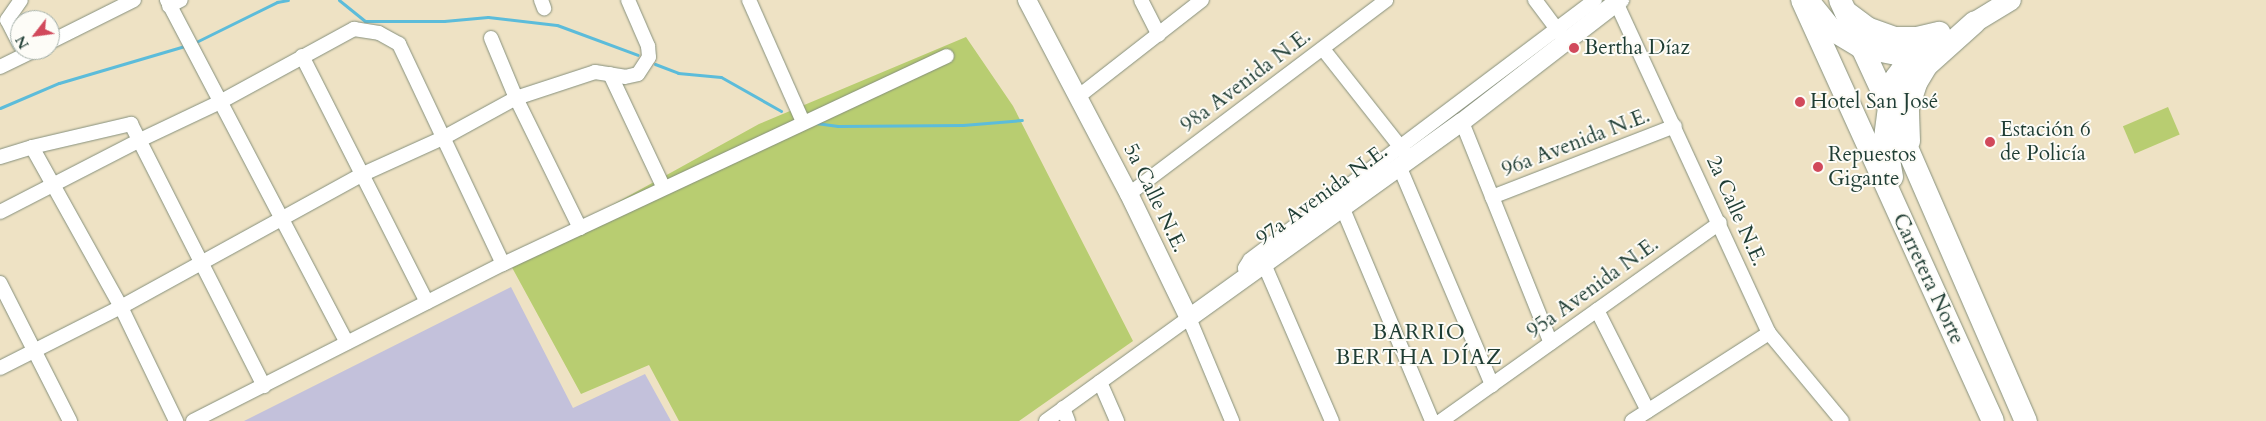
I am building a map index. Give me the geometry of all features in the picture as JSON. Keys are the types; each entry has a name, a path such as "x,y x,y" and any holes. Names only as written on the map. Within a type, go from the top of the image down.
{"highway":[{"name":"Carretera Norte","path":"1802,0 1993,421"},
{"path":"1809,0 1831,29 1861,47 1887,53 1915,54"},
{"name":"Carretera Norte","path":"1839,4 1888,104 2026,421"},
{"path":"1839,4 1867,28 1894,38 1942,40"},
{"path":"1905,229 1886,147 1888,104 1896,78 1915,54 1975,22"},
{"path":"1910,157 1908,118 1912,90 1942,40"}],"main road":[{"path":"1975,22 2011,0"}],"street":[{"path":"60,37 134,0"},
{"path":"0,368 121,308 200,262 361,175 443,138 516,98 595,72 625,77 638,74 649,57 648,46 628,0"},
{"path":"749,0 803,122"},
{"name":"5a Calle N.E.","path":"1027,0 1129,194 1189,318 1232,421"},
{"path":"1141,0 1159,35"},
{"path":"1078,96 1202,0"},
{"name":"98a Avenida N.E.","path":"1129,194 1386,0"},
{"path":"1536,0 1561,34"},
{"path":"1248,276 1245,268 1250,260 1403,158 1561,34 1595,0"},
{"name":"97a Avenida N.E.","path":"1046,421 1066,415 1100,382 1343,209 1403,158 1462,122 1561,34 1617,1"},
{"name":"2a Calle N.E.","path":"1617,1 1769,332 1837,419"},
{"path":"172,2 183,34 192,52 346,343"},
{"path":"0,212 140,140 220,102 354,29 379,33 400,44 503,264"},
{"path":"491,38 516,98 580,228"},
{"path":"1323,48 1403,158 1492,385"},
{"path":"302,56 427,302"},
{"path":"193,421 503,264 946,56"},
{"path":"0,67 11,60"},
{"path":"610,74 664,188"},
{"path":"1462,122 1551,343"},
{"path":"0,157 32,147 131,124 264,386"},
{"name":"96a Avenida N.E.","path":"1492,197 1675,126"},
{"path":"32,147 121,308 176,421"},
{"path":"1343,209 1432,421"},
{"name":"95a Avenida N.E.","path":"1441,421 1720,223"},
{"path":"1264,264 1332,421"},
{"path":"0,283 70,421"},
{"path":"1597,310 1648,410"},
{"path":"1632,421 1769,332"},
{"path":"1100,382 1118,421"}],"shaded area":[{"path":"511,287 573,408 645,374 671,421 244,421"}],"green space":[{"path":"966,37 1013,106 1133,341 1019,421 679,421 649,365 581,394 509,262 759,124"},
{"path":"2168,107 2180,135 2135,154 2123,126"}],"waterway":[{"path":"194,43 277,2 288,0"},
{"path":"339,0 365,21 444,21 488,17 557,25 638,55"},
{"path":"0,108 59,83 185,46"},
{"path":"655,64 678,73 721,77 781,111"},
{"path":"816,123 838,126 963,125 1022,120"}],"place":[{"name":"Bertha Díaz","path":"1574,48"},
{"name":"Hotel San José","path":"1800,102"},
{"name":"Estación 6 de Policía","path":"1990,142"},
{"name":"Repuestos Gigante","path":"1818,167"}],"district":[{"name":"BARRIO BERTHA DÍAZ","path":"1419,345"}]}
